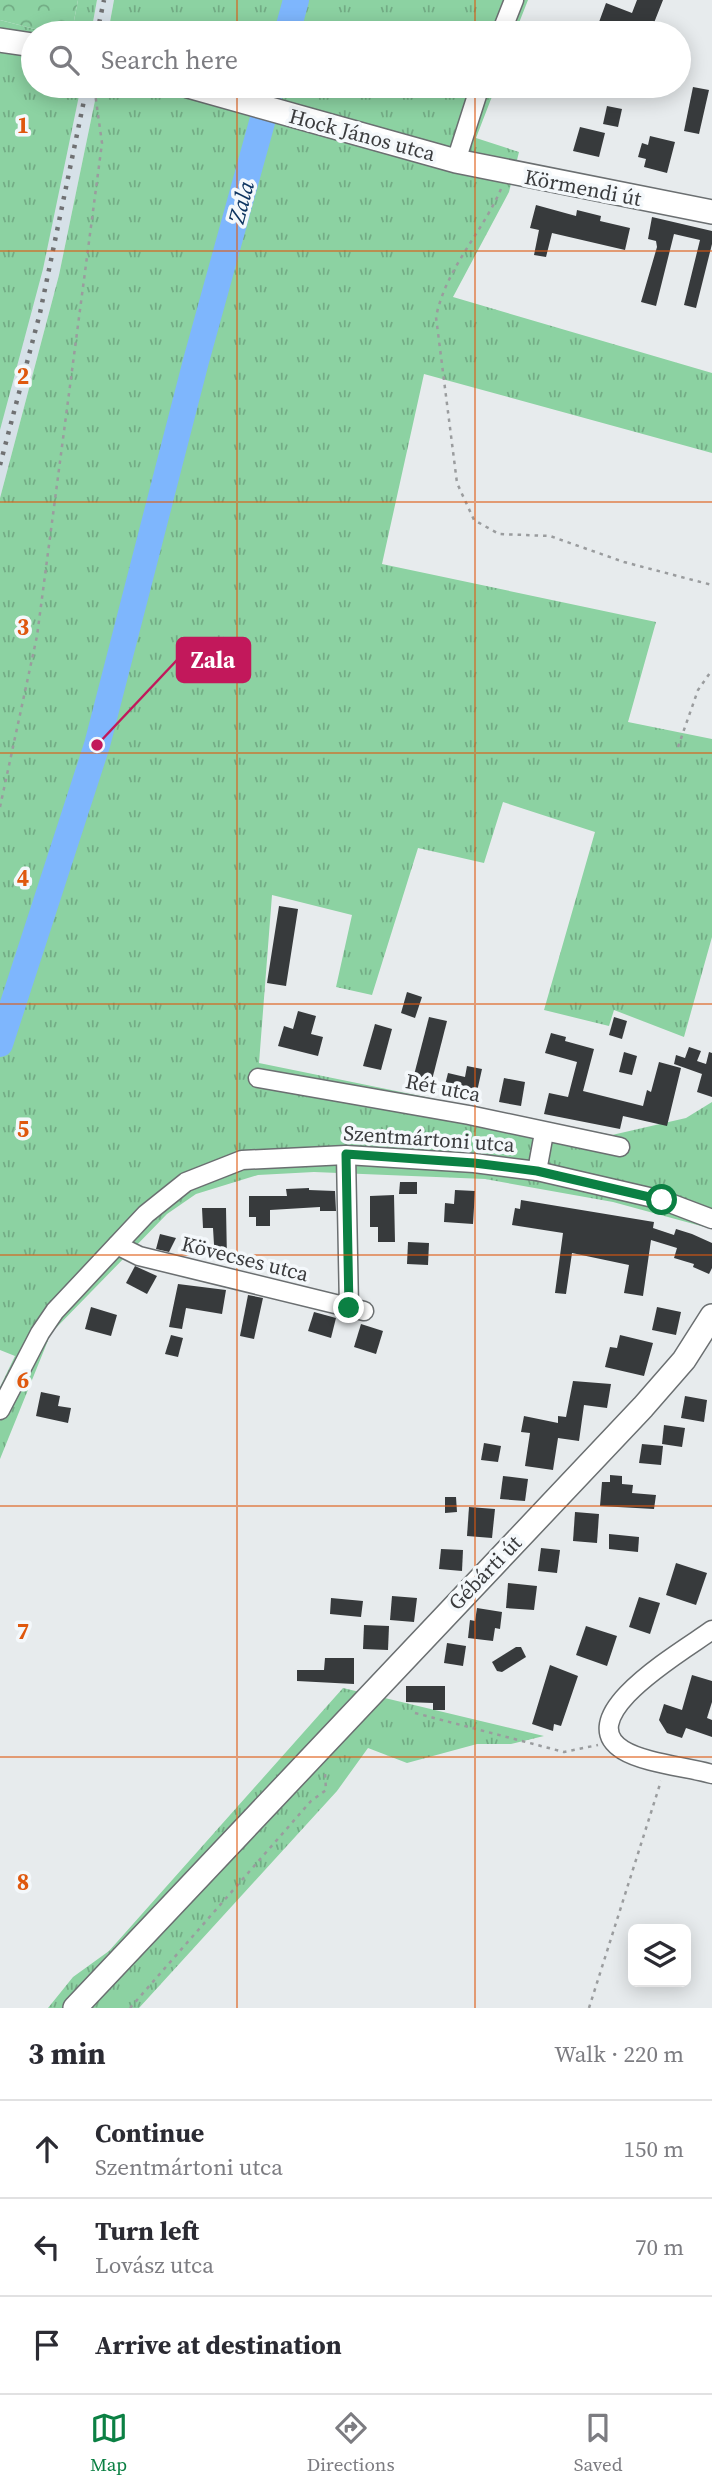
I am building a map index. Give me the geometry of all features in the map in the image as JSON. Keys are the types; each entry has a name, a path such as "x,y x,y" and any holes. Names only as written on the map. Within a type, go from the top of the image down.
{"main road":[{"path":"0,40 21,43"},
{"name":"Hock János utca","path":"231,98 456,160"},
{"name":"Körmendi út","path":"456,160 508,173 712,212"},
{"name":"Gébárti út","path":"75,2008 643,1406 684,1360 712,1316"}],"street":[{"path":"506,21 514,0"},
{"path":"456,160 476,98"},
{"name":"Rét utca","path":"258,1078 469,1115 620,1147"},
{"path":"537,1171 544,1133"},
{"name":"Szentmártoni utca","path":"0,1409 40,1333 55,1311 117,1245 170,1194 211,1170 242,1160 346,1154 474,1163 537,1171 662,1200 712,1219"},
{"name":"Kövecses utca","path":"117,1245 139,1256 356,1309 346,1154"},
{"path":"712,1630 626,1693 612,1711 611,1737 627,1752 712,1774"}],"path":[{"path":"0,807 37,636 98,170 102,125 96,98"},
{"path":"508,173 493,208 461,256 439,301 436,317 457,483 474,520 499,534 550,536 624,562 712,585"},
{"path":"678,747 698,690 712,670"},
{"path":"415,1713 564,1752 611,1737"},
{"path":"589,2008 667,1762"},
{"path":"130,2008 311,1801 326,1790 326,1776"}],"shaded area":[{"path":"97,0 114,0 110,21 93,21"},
{"path":"78,98 96,98 59,275 0,498 0,430"}],"green space":[{"path":"0,0 78,0 74,21 21,21 21,25 0,20"},
{"path":"78,0 97,0 93,21 74,21"},
{"path":"114,0 528,0 520,21 110,21"},
{"path":"0,20 21,25 21,98 79,98 43,269 0,430"},
{"path":"96,98 491,98 476,138 519,152 509,192 453,297 712,373 712,453 424,374 382,564 656,622 628,722 712,739 712,937 684,1037 614,1010 609,1026 544,1010 595,832 503,802 484,863 418,848 372,995 336,987 352,915 272,895 259,1063 612,1135 686,1118 712,1102 712,1229 613,1202 485,1179 314,1172 258,1175 196,1194 167,1214 51,1333 0,1459 0,1387 15,1356 0,1350 0,498 59,275"},
{"path":"343,1688 544,1736 511,1744 477,1744 407,1763 368,1748 337,1791 139,2008 48,2008 73,1977 109,1951"}],"building":[{"path":"637,0 663,0 655,21 599,21 606,3 632,13"},
{"path":"693,87 709,90 699,134 684,131"},
{"path":"607,106 622,109 618,127 603,124"},
{"path":"580,127 605,133 599,157 573,151"},
{"path":"650,136 675,142 667,173 644,167 646,159 638,157 642,143 648,145"},
{"path":"536,205 576,216 577,210 601,216 600,221 630,228 625,250 552,233 546,257 534,255 539,230 530,228"},
{"path":"652,217 712,231 712,244 696,308 684,305 700,240 674,234 656,306 641,302 657,247 656,241 648,239"},
{"path":"279,906 298,909 286,986 267,983"},
{"path":"407,992 422,997 415,1018 401,1013"},
{"path":"298,1011 316,1016 311,1034 323,1037 318,1056 278,1046 284,1026 293,1029"},
{"path":"429,1017 447,1021 432,1080 414,1075"},
{"path":"614,1017 627,1021 622,1039 609,1035"},
{"path":"375,1024 392,1029 381,1070 363,1066"},
{"path":"551,1033 566,1037 565,1041 594,1049 583,1091 643,1106 647,1090 651,1092 659,1062 681,1068 667,1126 623,1116 620,1129 544,1114 549,1093 568,1097 577,1062 545,1053"},
{"path":"689,1047 701,1051 697,1061 706,1064 709,1052 712,1053 712,1097 697,1092 702,1074 674,1064 676,1055 685,1058"},
{"path":"624,1052 637,1056 632,1075 619,1072"},
{"path":"467,1066 482,1069 476,1096 444,1089 448,1073 465,1077"},
{"path":"504,1078 525,1082 521,1106 499,1102"},
{"path":"400,1182 417,1182 417,1194 399,1194"},
{"path":"286,1189 335,1191 336,1211 320,1211 320,1207 270,1210 270,1226 256,1226 256,1217 249,1217 249,1196 287,1196"},
{"path":"455,1190 475,1191 473,1224 444,1222 445,1203 454,1204"},
{"path":"394,1195 395,1242 378,1242 378,1227 370,1227 370,1196"},
{"path":"521,1200 654,1222 653,1228 674,1235 676,1229 692,1234 712,1243 712,1268 709,1274 693,1267 694,1264 674,1258 677,1248 651,1240 643,1296 624,1293 629,1265 572,1253 566,1294 555,1293 563,1233 512,1225 515,1208 520,1209"},
{"path":"202,1208 226,1208 227,1260 215,1261 213,1228 203,1228"},
{"path":"160,1234 176,1238 169,1252 156,1249"},
{"path":"408,1242 429,1243 428,1265 407,1264"},
{"path":"135,1266 157,1276 147,1294 126,1283"},
{"path":"178,1284 226,1290 222,1314 186,1308 182,1329 169,1327"},
{"path":"248,1295 263,1298 254,1339 240,1336"},
{"path":"91,1307 117,1315 111,1336 85,1329"},
{"path":"657,1307 681,1312 676,1335 652,1330"},
{"path":"314,1312 336,1318 331,1338 308,1331"},
{"path":"361,1324 383,1331 376,1354 354,1347"},
{"path":"171,1335 183,1338 178,1357 165,1354"},
{"path":"620,1335 653,1343 644,1376 605,1367 610,1347 617,1348"},
{"path":"573,1381 611,1384 607,1408 584,1405 579,1441 558,1438 553,1470 525,1466 530,1433 521,1432 524,1416 558,1423 558,1416 566,1417"},
{"path":"41,1392 60,1396 58,1406 71,1408 68,1423 36,1416"},
{"path":"685,1396 707,1400 704,1422 681,1418"},
{"path":"664,1425 685,1428 682,1447 662,1444"},
{"path":"484,1443 501,1446 498,1462 481,1460"},
{"path":"642,1444 663,1446 661,1465 639,1463"},
{"path":"610,1475 622,1476 622,1484 633,1485 632,1493 656,1495 654,1509 600,1506 602,1482 610,1482"},
{"path":"503,1476 528,1479 525,1501 500,1499"},
{"path":"445,1497 456,1497 457,1512 445,1513"},
{"path":"469,1507 495,1509 492,1538 467,1536"},
{"path":"575,1512 599,1514 597,1543 573,1541"},
{"path":"609,1534 639,1537 638,1552 609,1549"},
{"path":"541,1548 560,1550 557,1573 538,1571"},
{"path":"441,1549 463,1550 462,1571 439,1569"},
{"path":"676,1563 707,1573 696,1605 666,1595"},
{"path":"508,1583 537,1586 534,1610 506,1608"},
{"path":"392,1596 417,1598 414,1622 390,1620"},
{"path":"639,1597 660,1603 650,1634 629,1627"},
{"path":"331,1598 363,1601 361,1617 330,1614"},
{"path":"477,1608 502,1612 500,1629 495,1628 493,1641 468,1638 470,1620 475,1621"},
{"path":"364,1625 389,1626 388,1650 363,1649"},
{"path":"586,1626 617,1636 607,1666 576,1655"},
{"path":"447,1643 466,1646 463,1666 444,1663"},
{"path":"516,1647 521,1647 526,1657 502,1672 497,1671 492,1662"},
{"path":"325,1658 354,1658 354,1684 297,1681 297,1670 324,1670"},
{"path":"550,1665 578,1676 561,1726 554,1724 553,1731 532,1724"},
{"path":"692,1675 712,1681 712,1702 707,1718 712,1720 712,1737 686,1728 682,1738 667,1733 659,1720 664,1704 682,1710"},
{"path":"406,1686 445,1686 445,1710 433,1710 433,1703 406,1702"}],"waterway":[{"name":"Zala","path":"290,21 296,0"},
{"name":"Zala","path":"0,1044 97,745 196,361 269,98"}],"railway":[{"path":"100,21 104,0"},
{"path":"0,465 40,313 85,98"}],"place":[{"name":"Zala","path":"97,745"}],"route":[{"path":"349,1308 344,1174 346,1154 474,1163 537,1171 662,1200"}]}
